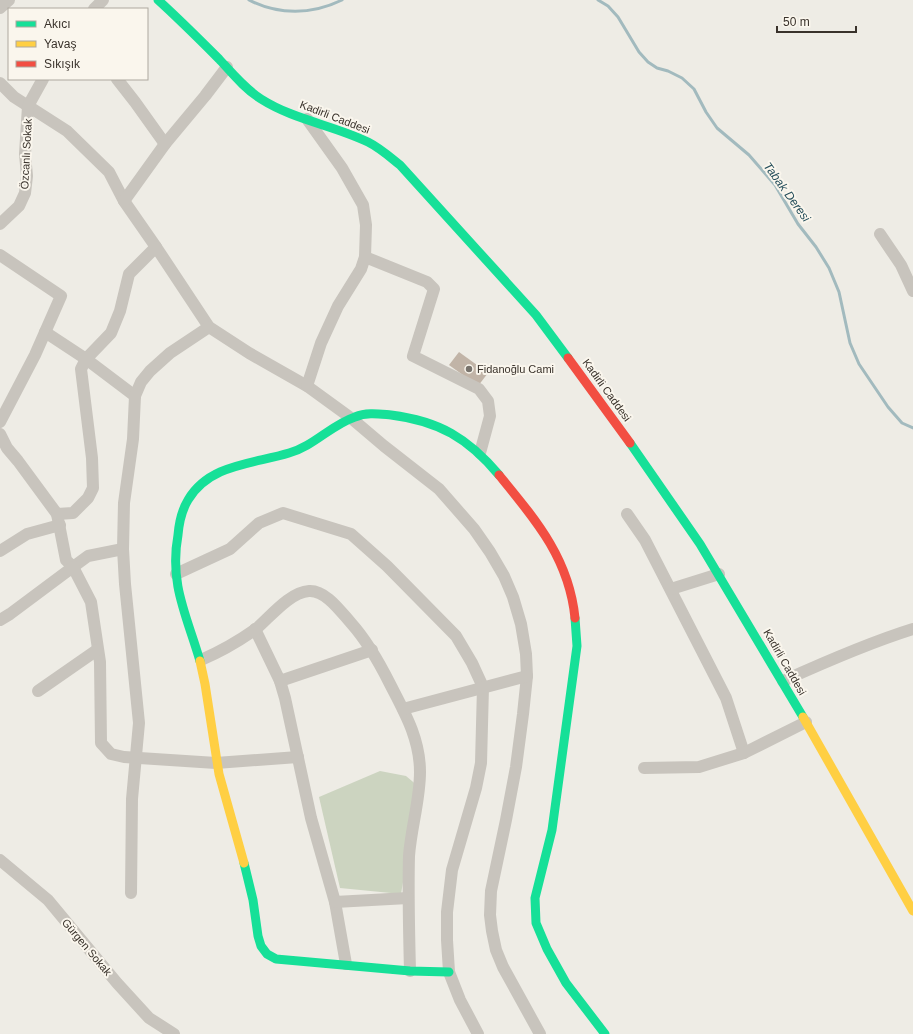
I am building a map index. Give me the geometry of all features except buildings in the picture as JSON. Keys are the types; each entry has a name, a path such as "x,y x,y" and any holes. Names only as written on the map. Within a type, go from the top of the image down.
{"street":[{"path":"0,8 9,0"},
{"path":"95,8 103,0"},
{"name":"Kadirli Caddesi","path":"158,0 196,35 248,90 261,99 275,107 369,142 395,161 536,315 569,358 636,452 719,574 783,681 913,911"},
{"path":"124,201 164,144 205,96 226,67"},
{"name":"Özcanlı Sokak","path":"0,224 19,206 25,193 27,176 25,154 28,106 42,80"},
{"path":"118,80 164,144"},
{"path":"0,83 14,97 67,131 109,172 124,201 209,327 306,386 351,418 439,489 474,530 490,552 504,576 521,624 526,654 526,676 516,767 491,891 490,915 496,950 503,967 540,1034"},
{"path":"306,386 324,337 338,306 360,269 365,256 366,225 362,205 342,168 307,119"},
{"path":"880,234 901,265 913,291"},
{"path":"0,551 28,534 73,513 88,498 93,488 92,458 82,369 86,359 111,333 120,311 129,274 156,247"},
{"path":"0,255 62,296 0,422"},
{"path":"365,256 427,282 434,289 413,356 479,389 488,401 490,416 480,454"},
{"path":"131,893 132,799 139,723 125,584 123,549 124,503 133,438 135,396 141,382 150,371 170,353 209,327"},
{"path":"45,332 86,359 135,396"},
{"path":"449,972 276,959 267,954 261,946 253,901 216,763 209,698 201,660 180,600 176,574 176,553 181,518 186,504 194,490 205,479 221,470 297,451 311,444 351,418 370,413 405,417 428,422 464,440 480,454 536,520 551,543 563,569 571,592 576,619 577,646 552,830 535,898 536,923 547,949 566,983 605,1034"},
{"path":"0,434 3,450 18,461 59,520 66,560 73,567 91,602 100,662 101,743 111,754 135,758 216,763 298,757"},
{"path":"176,574 230,549 259,523 283,513 351,534 387,566 456,636 472,663 483,687 481,763 476,788 452,870 447,940 449,972 460,1000 478,1034"},
{"path":"627,514 645,540 726,698 744,753"},
{"path":"0,620 88,556 123,549"},
{"path":"671,589 719,574"},
{"path":"201,660 222,651 255,629 292,598 302,592 311,591 320,593 329,600 360,634 372,650 415,734 419,753 419,791 409,854 408,898 410,970"},
{"path":"255,629 280,681 285,698 311,818 335,902 346,964"},
{"path":"783,681 826,661 887,637 913,629"},
{"path":"38,691 97,650"},
{"path":"280,681 372,650"},
{"path":"403,708 526,676"},
{"path":"644,768 699,767 744,753 806,722"},
{"name":"Gürgen Sokak","path":"0,860 48,900 117,984 149,1018 174,1034"},
{"path":"335,902 408,898"}],"green space":[{"path":"380,771 406,776 419,787 401,894 340,888 319,797"}],"waterway":[{"name":"Tabak Deresi","path":"249,0 260,5 283,11 307,11 331,5 342,0"},
{"name":"Tabak Deresi","path":"598,0 608,6 618,17 639,52 648,62 657,68 668,71 682,78 694,89 706,112 717,128 749,155 775,185 798,224 816,247 829,268 839,292 850,343 859,364 888,407 902,423 913,428"}],"traffic: fast":[{"path":"158,0 204,44 244,86 255,95 287,112 368,142 400,165 536,315 568,358"},
{"path":"200,661 181,600 176,569 176,553 179,526 184,508 197,488 208,479 233,467 298,450 338,425 364,414 391,415 424,422 438,427 464,441 499,475"},
{"path":"630,443 700,544 803,717"},
{"path":"575,618 577,646 552,830 535,898 536,923 547,949 566,983 605,1034"},
{"path":"244,863 253,900 258,936 261,946 267,954 276,959 410,971 449,972"}],"traffic: slow":[{"path":"200,661 219,774 244,863"},
{"path":"803,717 913,911"}],"traffic: jam":[{"path":"568,358 630,443"},
{"path":"499,475 525,507 548,540 558,558 566,577 575,618"}],"place":[{"name":"Fidanoğlu Cami","path":"469,369"}]}
